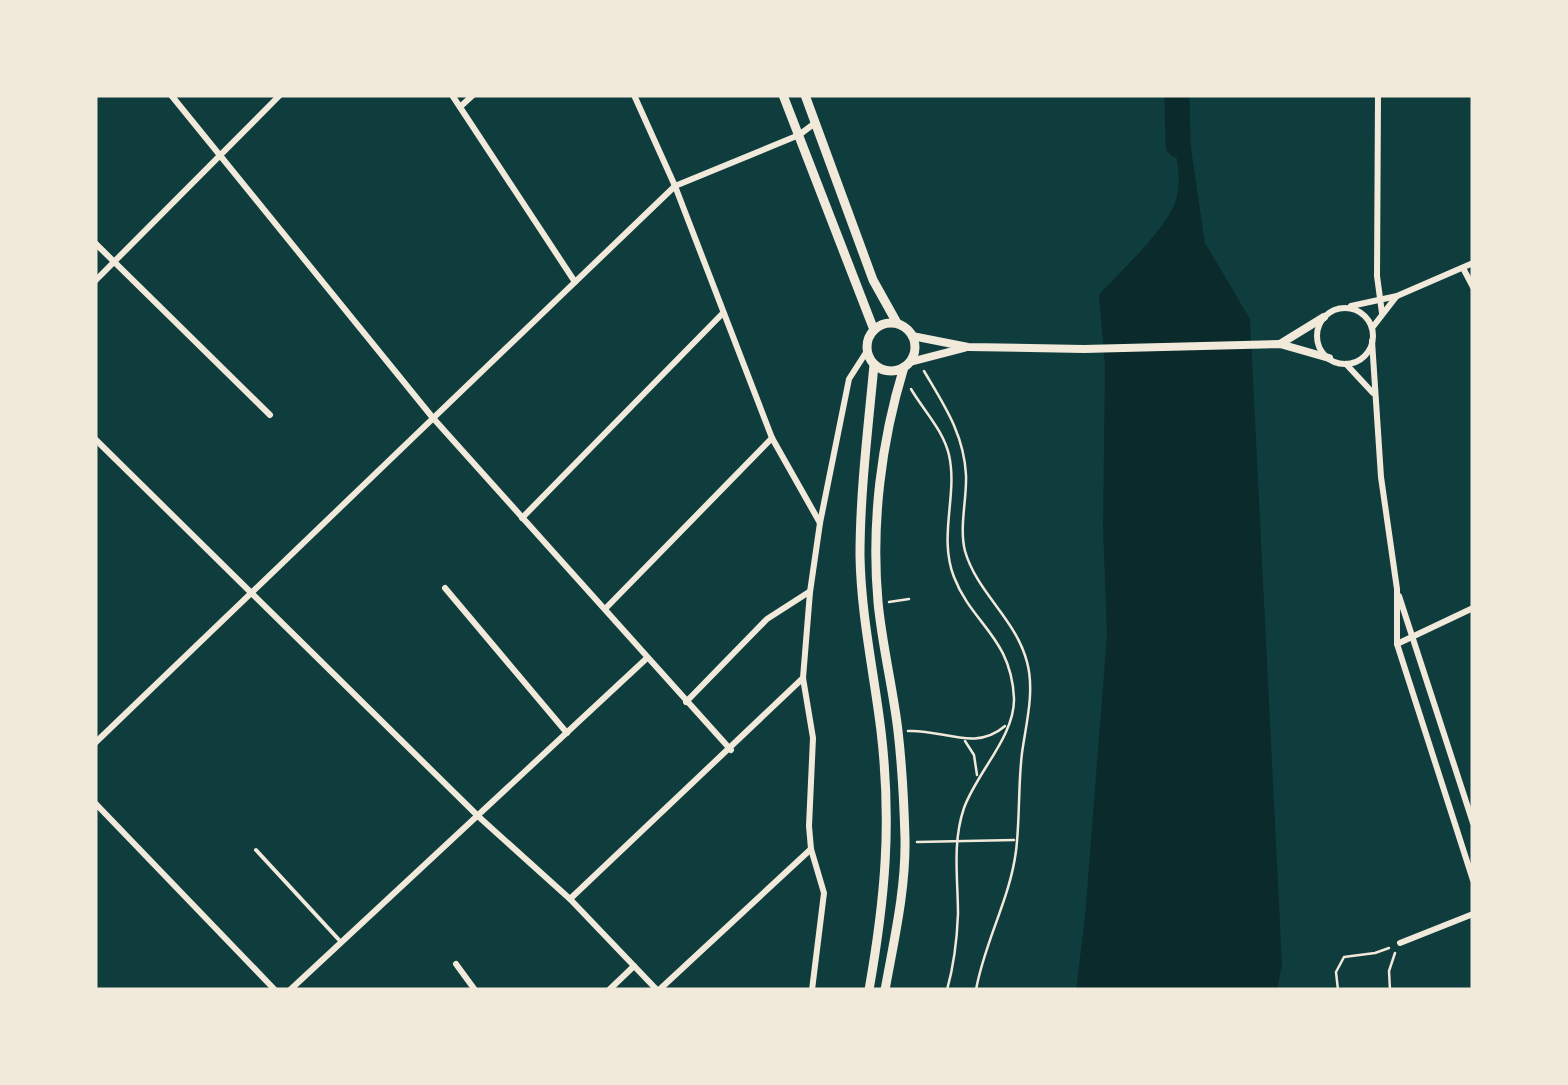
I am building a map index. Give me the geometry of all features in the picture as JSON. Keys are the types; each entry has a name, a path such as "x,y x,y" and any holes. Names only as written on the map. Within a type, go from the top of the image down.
{"main road":[{"path":"784,95 874,330"},
{"path":"804,95 873,280 896,324 912,336 915,350 892,407 877,512 878,605 898,731 905,842 899,915 885,990"},
{"path":"868,990 883,912 888,848 881,734 860,558 874,366 867,351 874,330 896,324"},
{"path":"874,366 889,372 907,365"}],"street":[{"path":"171,95 433,418 731,750"},
{"path":"95,281 280,95"},
{"path":"452,95 575,282"},
{"path":"460,107 473,95"},
{"path":"634,95 675,186 772,438 820,523"},
{"path":"1378,95 1382,312"},
{"path":"95,743 675,186 798,135 815,123"},
{"path":"95,243 270,415"},
{"path":"1280,344 1340,308 1397,296 1473,263"},
{"path":"1463,268 1473,286"},
{"path":"1397,296 1372,328 1374,394 1396,589 1397,644 1473,880"},
{"path":"1340,308 1363,314 1372,328"},
{"path":"522,518 724,312"},
{"path":"1324,317 1317,334 1322,352 1329,358"},
{"path":"912,336 968,347 1084,349 1280,344 1346,364 1374,394"},
{"path":"1346,364 1363,357 1372,341"},
{"path":"907,365 968,347"},
{"path":"812,990 824,893 811,848 813,738 803,678 810,592 849,380 867,351"},
{"path":"606,608 772,438"},
{"path":"95,440 658,990 811,848"},
{"path":"445,588 567,733"},
{"path":"1396,589 1473,823"},
{"path":"686,702 767,619 810,592"},
{"path":"1397,644 1473,608"},
{"path":"290,990 647,658"},
{"path":"570,900 803,678"},
{"path":"95,802 275,990"},
{"path":"1400,943 1473,914"},
{"path":"456,964 475,990"},
{"path":"609,990 634,966"}],"lane":[{"path":"256,850 341,942"}],"path":[{"path":"924,371 956,424 964,454 964,546 973,574 1018,635 1028,665 1030,688 1008,885 976,990"},
{"path":"910,387 942,436 949,458 946,543 952,574 1005,653 1014,701 1010,722 964,808 958,841 956,946 947,990"},
{"path":"946,576 952,574"},
{"path":"878,605 908,599"},
{"path":"898,731 922,730 964,740 987,738 1010,722"},
{"path":"964,740 974,755 978,778"},
{"path":"905,842 1016,840"},
{"path":"1338,990 1336,972 1344,956 1375,953 1398,944 1389,972 1390,990"}],"water":[{"path":"1178,111 1189,135 1205,243 1250,319 1282,964 1277,990 1076,990 1107,635 1103,527 1105,365 1099,295 1155,234 1173,208 1179,185 1174,134"}],"waterway":[{"path":"1177,95 1178,145"}]}
